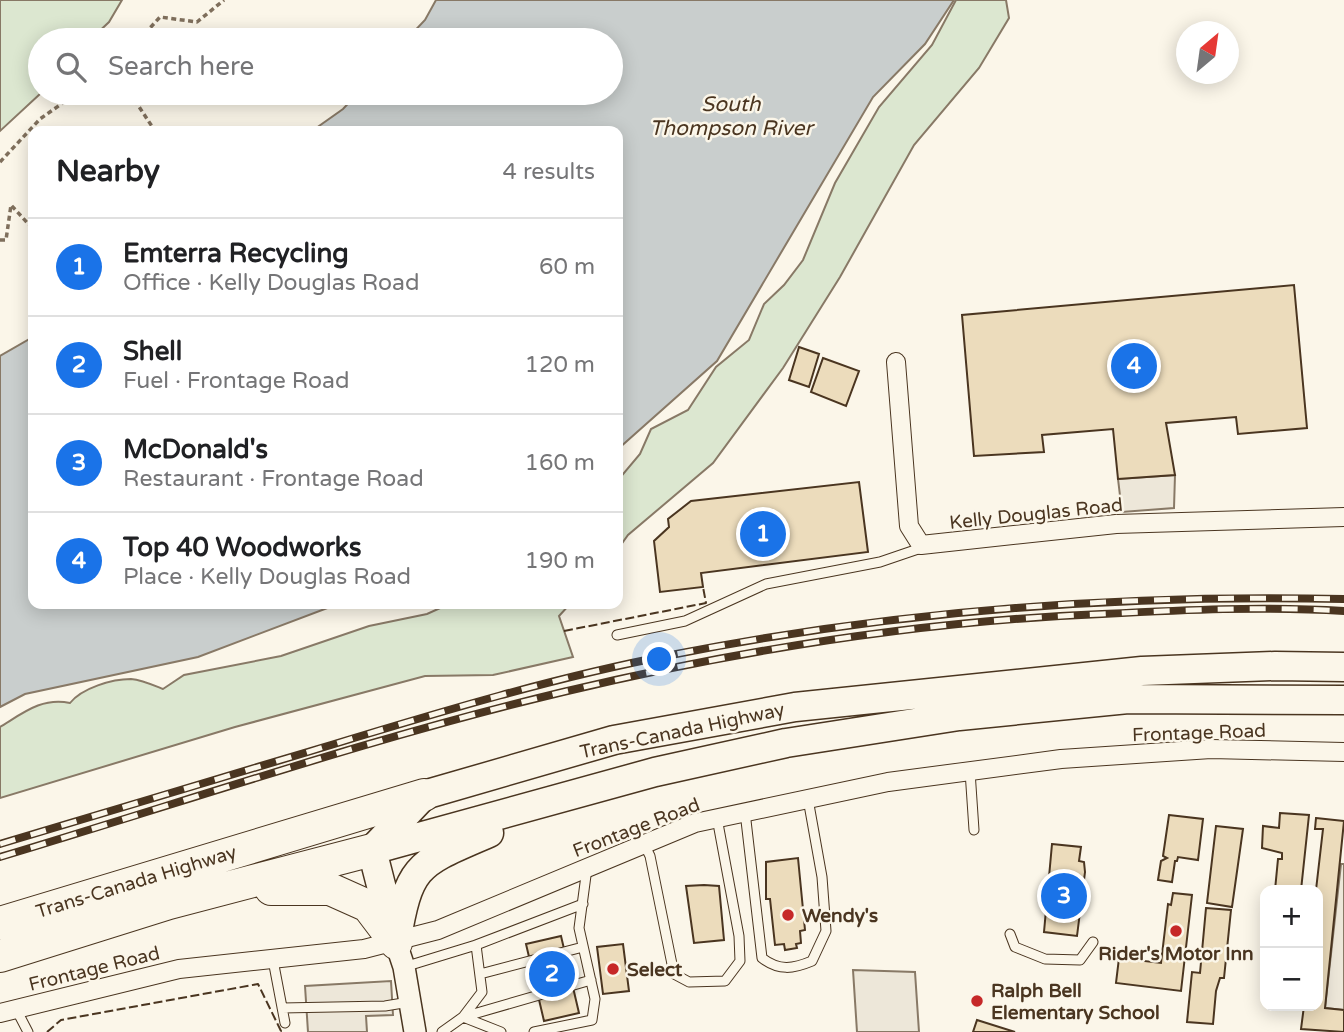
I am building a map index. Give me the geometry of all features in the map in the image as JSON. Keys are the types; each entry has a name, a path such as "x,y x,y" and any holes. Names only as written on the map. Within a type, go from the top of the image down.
{"highway":[{"name":"Trans-Canada Highway","path":"0,923 614,740 795,707 1142,671 1275,666 1344,667"},
{"name":"Trans-Canada Highway","path":"0,956 169,903 654,772 786,743 972,715 1128,699 1344,700"},
{"path":"400,955 403,899 409,882 420,868 451,849 520,819 654,772"},
{"path":"400,955 372,850 424,795"},
{"path":"169,903 282,887 330,889 368,906 400,955"},
{"path":"0,914 108,889"}],"street":[{"name":"Kelly Douglas Road","path":"896,362 909,526 917,542 927,546 1116,524 1344,517"},
{"name":"Frontage Road","path":"8,1011 179,969 273,960 400,955 438,930 695,823 888,782 1061,759 1210,749 1344,752"},
{"path":"400,955 415,1032"}],"lane":[{"path":"617,635 685,621 766,584 880,562 927,546"},
{"path":"970,771 974,830"},
{"path":"745,812 762,958 773,967 794,968 812,961 826,931 822,877 808,799"},
{"path":"644,844 650,856 674,974 688,982 725,981 740,961 740,936 717,818"},
{"path":"534,1032 592,1020 595,999 579,928 587,868"},
{"path":"400,955 476,945 583,904"},
{"path":"1010,934 1014,947 1045,959 1080,960 1093,942"},
{"path":"442,1032 463,1017 482,992 476,945"},
{"path":"480,974 583,947"},
{"path":"273,960 285,1023"},
{"path":"463,1017 591,980"},
{"path":"282,1009 385,1006 410,1002"},
{"path":"8,1011 28,1032"},
{"path":"463,1017 501,1032"}],"path":[{"path":"150,28 160,17 197,22 224,0"},
{"path":"33,126 60,105"},
{"path":"138,105 152,126"},
{"path":"0,162 28,132"},
{"path":"0,240 6,240 11,205 28,224"}],"green space":[{"path":"0,0 122,0 103,28 28,28 28,105 0,131"},
{"path":"956,0 1006,0 1009,18 979,68 914,145 840,277 783,368 713,463 623,542 623,474 640,454 651,429 688,410 716,367 749,340 764,304 784,285 803,260 835,183 879,107 932,45"},
{"path":"438,609 565,609 559,616 573,657 493,675 425,676 235,727 0,798 0,727 42,704 70,703 90,689 123,679 139,680 163,689 184,675 281,656 369,626 427,614"}],"shaded area":[{"path":"1175,475 1174,508 1122,512 1118,479"},
{"path":"1341,864 1344,864 1344,1010 1325,1008"},
{"path":"853,970 915,972 919,1032 857,1032"},
{"path":"391,981 393,1015 366,1016 367,1032 308,1032 305,986"}],"water":[{"name":"South Thompson River","path":"436,0 954,0 925,44 873,97 717,361 623,445 623,126 319,126 347,105 623,105 623,28 417,28"},
{"path":"28,340 28,609 325,609 198,657 25,694 0,707 0,356"}],"building":[{"path":"1294,285 1307,428 1238,434 1236,417 1166,423 1175,475 1118,479 1113,429 1042,435 1044,452 974,456 962,315"},
{"path":"799,347 819,354 809,387 789,380"},
{"path":"823,358 859,371 846,406 811,392"},
{"path":"859,482 868,552 701,573 703,587 660,592 654,541 669,527 668,519 691,501"},
{"path":"1280,813 1309,815 1302,885 1275,885 1278,859 1282,859 1282,853 1262,848 1263,826 1279,828"},
{"path":"1280,813 1309,815 1302,885 1275,885 1278,859 1282,859 1282,853 1262,848 1263,826 1279,828"},
{"path":"1169,815 1203,819 1198,860 1178,857 1172,882 1158,880 1161,861 1167,858 1163,856"},
{"path":"1169,815 1203,819 1198,860 1178,857 1172,882 1158,880 1161,861 1167,858 1163,856"},
{"path":"1316,818 1344,821 1325,1008 1344,1010 1344,1032 1301,1029 1303,1011 1323,1011 1323,885 1317,885 1323,829 1315,829"},
{"path":"1216,826 1243,829 1232,907 1207,903"},
{"path":"1216,826 1243,829 1232,907 1207,903"},
{"path":"1052,844 1081,847 1079,861 1084,862 1085,872 1077,936 1044,932"},
{"name":"Wendy's","path":"798,858 805,930 800,931 801,943 796,944 797,948 785,950 784,944 775,945 770,899 766,899 766,862"},
{"path":"686,886 719,886 724,940 694,943"},
{"name":"Rider's Motor Inn","path":"1173,893 1192,895 1181,991 1116,983 1119,958 1161,963 1168,904 1171,905"},
{"name":"Rider's Motor Inn","path":"1173,893 1192,895 1181,991 1116,983 1119,958 1161,963 1168,904 1171,905"},
{"path":"1206,908 1231,910 1224,978 1220,978 1216,991 1213,1024 1187,1022 1192,972 1200,973"},
{"path":"1206,908 1231,910 1224,978 1220,978 1216,991 1213,1024 1187,1022 1192,972 1200,973"},
{"path":"561,936 579,1013 544,1021 526,944"},
{"name":"Select","path":"623,944 629,991 603,994 597,947"},
{"name":"Ralph Bell Elementary School","path":"977,1020 1015,1032 973,1032"}],"railway":[{"path":"0,844 457,707 542,684 671,655 838,627 1006,609 1174,599 1344,599"},
{"path":"0,857 422,729 563,692 696,663 831,640 966,623 1223,609 1344,611"}],"fence":[{"path":"564,631 706,603 703,587"},
{"path":"47,1032 61,1020 258,984 281,1031 278,1032"}],"place":[{"name":"Top 40 Woodworks","path":"1134,366"},
{"name":"Emterra Recycling","path":"763,534"},
{"name":"McDonald's","path":"1064,896"},
{"name":"Wendy's","path":"788,915"},
{"name":"Rider's Motor Inn","path":"1176,931"},
{"name":"Select","path":"613,969"},
{"name":"Shell","path":"552,974"},
{"name":"Ralph Bell Elementary School","path":"977,1001"}]}
